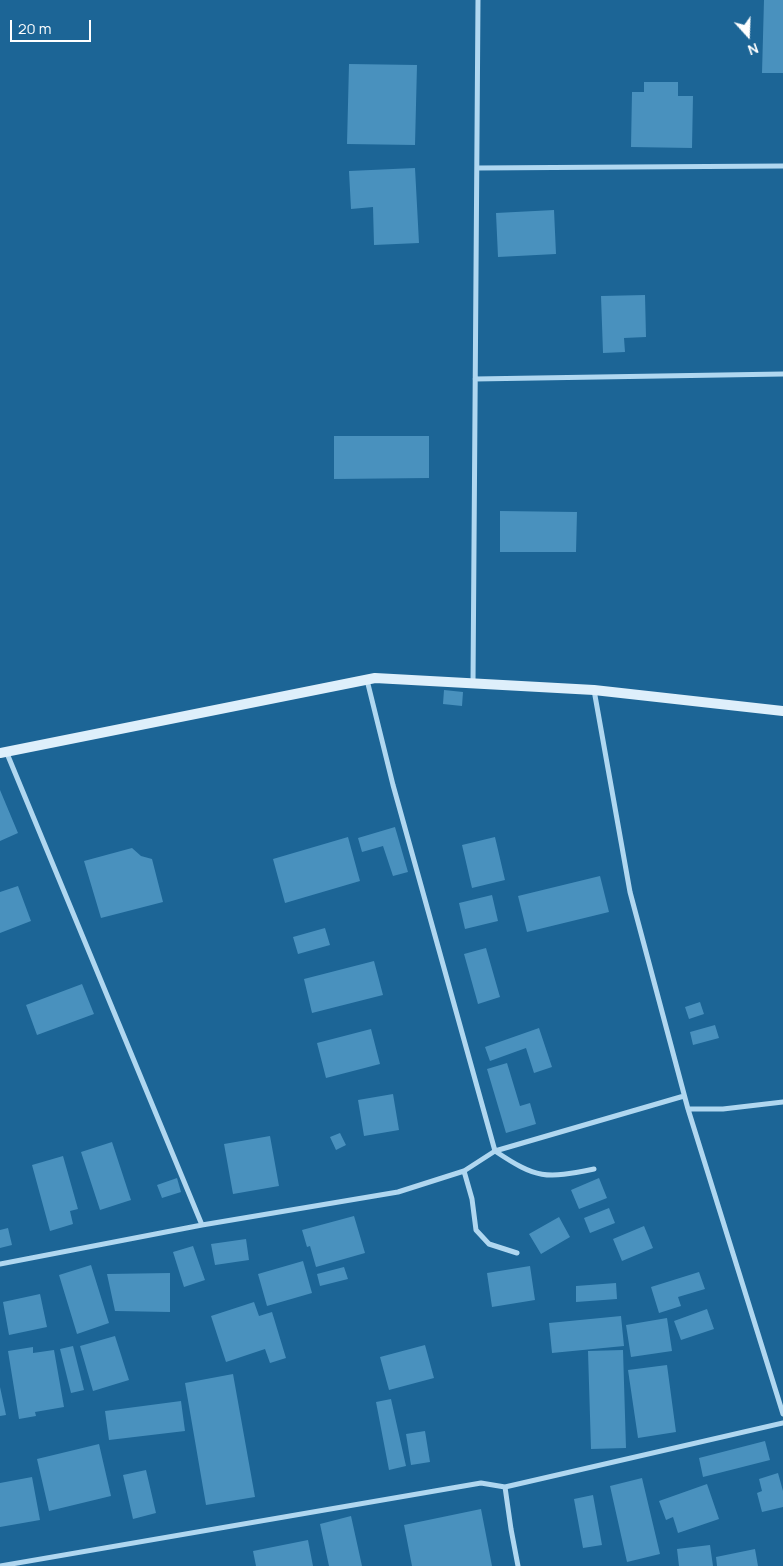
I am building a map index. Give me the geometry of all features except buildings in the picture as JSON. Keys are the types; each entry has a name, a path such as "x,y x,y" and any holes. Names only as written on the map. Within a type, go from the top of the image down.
{"street":[{"path":"473,683 478,0"},
{"path":"477,168 783,166"},
{"path":"475,378 783,374"},
{"path":"367,680 393,785 495,1151 524,1170 538,1175 564,1175 594,1169"},
{"path":"202,1225 3,752 367,680 473,683 594,690 783,712"},
{"path":"594,690 630,892 688,1110 783,1414"},
{"path":"0,1264 202,1225 398,1192 464,1170 495,1151 684,1096"},
{"path":"688,1110 723,1109 783,1102"},
{"path":"464,1170 472,1199 476,1230 489,1244 517,1253"},
{"path":"0,1566 481,1483 506,1487 783,1423"},
{"path":"506,1487 510,1529 518,1566"}]}
